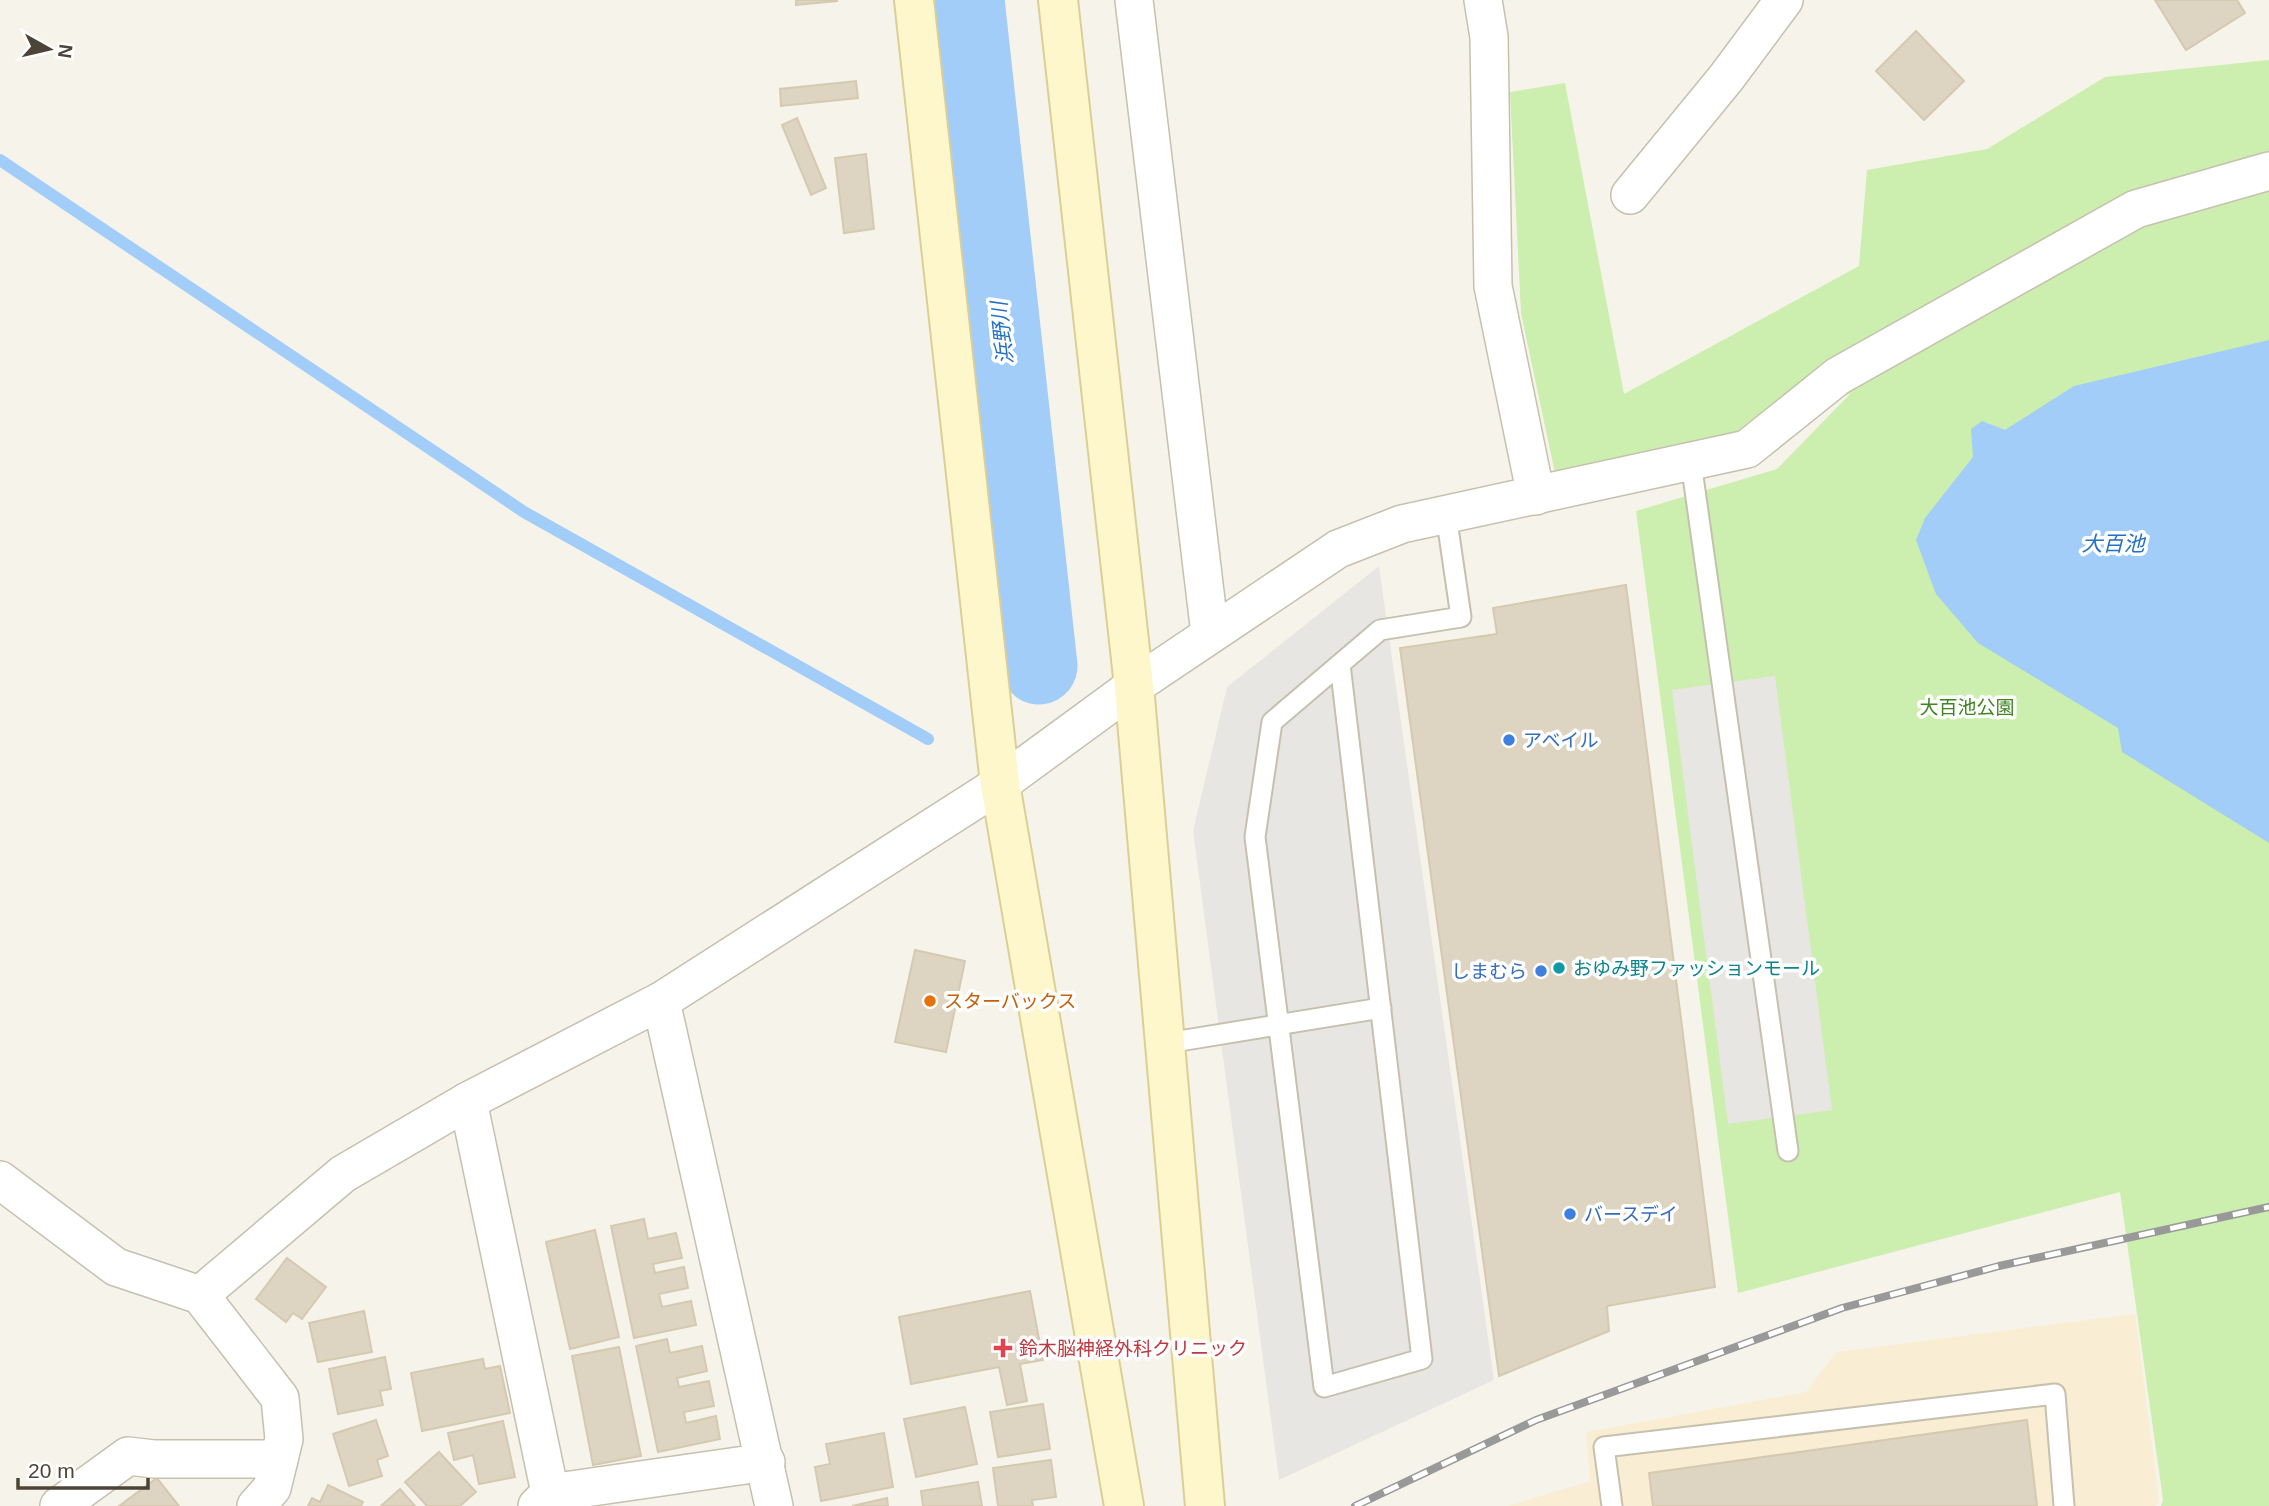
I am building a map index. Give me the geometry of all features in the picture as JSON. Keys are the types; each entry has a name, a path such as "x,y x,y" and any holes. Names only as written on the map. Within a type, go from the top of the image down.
{"street":[{"path":"914,0 1000,784 1124,1506"},
{"path":"1058,0 1134,686 1205,1506"},
{"path":"1134,0 1209,634"},
{"path":"1483,0 1489,37 1493,286 1536,496"},
{"path":"1630,195 1726,78 1784,0"},
{"path":"200,1295 343,1174 468,1101 661,1001 1000,784 1134,686 1338,549 1402,524 1747,449 1838,376 2136,209 2269,171"},
{"path":"661,1001 774,1506"},
{"path":"468,1101 543,1500 766,1462"},
{"path":"0,1180 117,1267 200,1295 280,1398 284,1439 272,1488 256,1506"},
{"path":"59,1506 128,1456 154,1460 279,1459"}],"lane":[{"path":"1691,461 1788,1151"},
{"path":"1340,664 1422,1359 1324,1387 1255,837 1272,722 1340,664 1380,630 1461,617 1446,514"},
{"path":"1167,1043 1381,1008"},
{"path":"1612,1506 1604,1447 2055,1394 2064,1506"}],"shaded area":[{"path":"1379,566 1494,1380 1279,1480 1193,831 1227,687"},
{"path":"1775,676 1832,1110 1728,1124 1672,690"},
{"path":"2135,1314 2159,1500 2156,1506 1508,1506 1590,1481 1586,1432 1806,1392 1836,1352"}],"green space":[{"name":"大百池公園","path":"2269,60 2269,1506 2161,1506 2163,1500 2120,1192 1738,1293 1636,511 1777,469 1851,393 1742,441 1556,478 1521,313 1510,92 1565,83 1624,394 1859,266 1867,170 1987,149 2105,77"}],"water":[{"name":"大百池","path":"2269,340 2269,843 2122,752 2118,728 1978,643 1936,594 1916,540 1925,518 1973,457 1971,429 1982,421 2005,430 2074,386"}],"building":[{"path":"796,0 837,0 837,1 796,5"},
{"path":"2155,0 2237,0 2245,13 2186,50"},
{"path":"1916,31 1964,81 1924,120 1876,71"},
{"path":"856,81 858,98 781,106 780,89"},
{"path":"797,118 826,188 811,195 782,125"},
{"path":"866,154 874,229 844,233 835,158"},
{"name":"おゆみ野ファッションモール","path":"1626,585 1715,1287 1607,1306 1609,1331 1499,1376 1400,648 1497,634 1493,608"},
{"name":"スターバックス","path":"915,950 965,961 946,1052 895,1042"},
{"path":"644,1219 648,1239 676,1233 682,1258 653,1264 655,1273 684,1267 688,1288 659,1294 662,1307 691,1301 696,1325 634,1338 611,1226"},
{"path":"595,1230 619,1337 570,1349 546,1242"},
{"path":"287,1258 326,1287 302,1319 293,1313 286,1322 256,1299"},
{"path":"1030,1291 1043,1360 1020,1364 1027,1401 1007,1405 999,1367 911,1384 899,1317"},
{"path":"364,1311 372,1352 318,1362 309,1323"},
{"path":"667,1339 670,1353 702,1346 707,1371 677,1378 679,1387 709,1381 714,1406 684,1412 686,1423 716,1416 720,1439 658,1452 636,1346"},
{"path":"619,1347 641,1456 593,1465 572,1356"},
{"path":"385,1357 391,1389 380,1391 383,1405 338,1414 329,1369"},
{"path":"483,1359 485,1369 500,1366 510,1413 422,1431 411,1373"},
{"path":"1043,1404 1050,1449 998,1457 990,1412"},
{"path":"965,1407 977,1464 916,1477 904,1419"},
{"path":"376,1420 388,1456 377,1460 382,1476 349,1486 333,1434"},
{"path":"2027,1420 2037,1506 1653,1506 1649,1473"},
{"path":"503,1421 515,1477 479,1484 473,1455 454,1460 448,1433"},
{"path":"884,1433 893,1487 821,1501 815,1467 830,1464 826,1444"},
{"path":"439,1452 476,1492 460,1506 427,1506 405,1482"},
{"path":"1051,1460 1056,1497 1032,1500 1033,1506 998,1506 993,1468"},
{"path":"157,1478 179,1506 119,1506"},
{"path":"978,1482 982,1506 923,1506 921,1491"},
{"path":"328,1485 363,1502 361,1506 308,1506 312,1498 320,1502"},
{"path":"400,1489 415,1506 381,1506"},
{"path":"887,1498 888,1506 852,1506"}],"waterway":[{"name":"浜野川","path":"966,0 1039,666"},
{"path":"0,160 524,512 928,739"}],"railway":[{"path":"1355,1506 1536,1420 1842,1308 1999,1266 2269,1207"}],"place":[{"name":"アベイル","path":"1509,740"},
{"name":"おゆみ野ファッションモール","path":"1559,968"},
{"name":"しまむら","path":"1541,971"},
{"name":"スターバックス","path":"930,1001"},
{"name":"バースデイ","path":"1570,1214"},
{"name":"鈴木脳神経外科クリニック","path":"1003,1348"}]}
